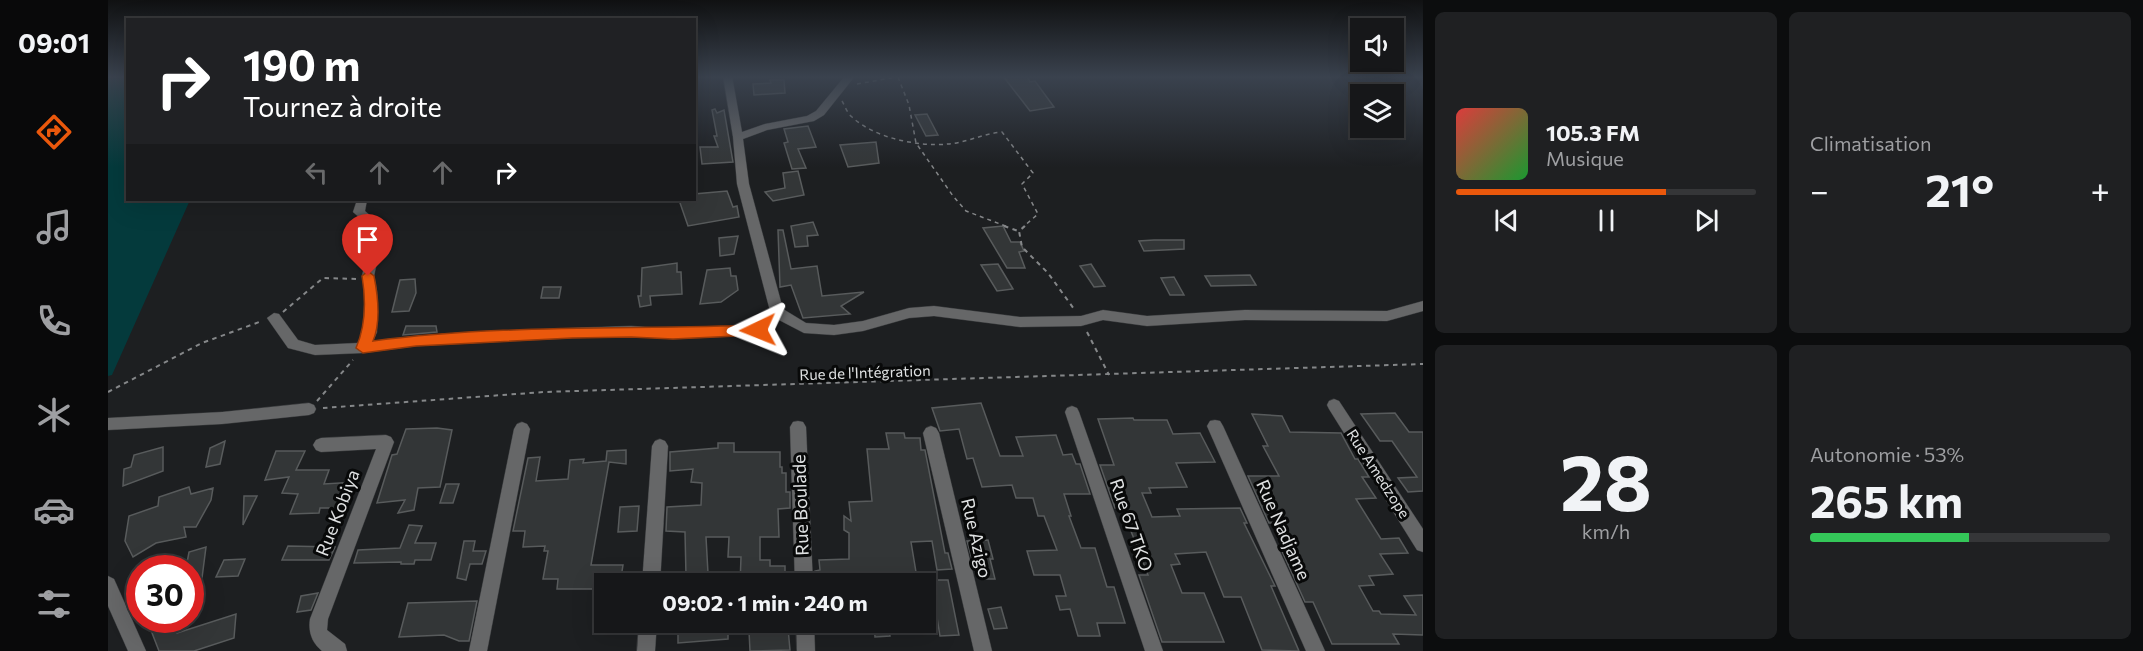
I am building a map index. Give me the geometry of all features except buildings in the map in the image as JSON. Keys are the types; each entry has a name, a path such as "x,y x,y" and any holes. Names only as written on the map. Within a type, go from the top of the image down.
{"street":[{"path":"733,106 743,184 777,312 804,328 818,330 862,326 909,313 934,311 1020,322 1081,321 1103,315 1146,321 1245,315 1387,316 1423,306"},
{"path":"738,137 765,127 810,119 826,106"},
{"path":"362,201 359,212 374,225 368,276 371,291 370,332 363,348"},
{"path":"274,318 293,344 315,350 363,348 416,341 572,333 631,331 673,334 758,330 767,326 777,312"},
{"name":"Rue Amedzope","path":"1334,405 1423,544"},
{"path":"108,424 222,418 309,410"},
{"name":"Rue 67 TKO","path":"1071,412 1154,651"},
{"name":"Rue Nadjame","path":"1215,426 1316,651"},
{"name":"Rue Boulade","path":"798,427 804,573"},
{"path":"478,651 522,429"},
{"name":"Rue Azigo","path":"931,433 983,651"},
{"name":"Rue Kobiya","path":"321,445 386,442 319,619 317,633 320,638 338,651"},
{"path":"652,573 660,446"},
{"path":"108,585 137,651"},
{"path":"646,651 647,633"},
{"path":"805,633 806,651"}],"path":[{"path":"846,106 851,116 882,134 916,142 959,143 965,139 1002,132 1033,173 1022,184 1038,214 1019,231"},
{"path":"909,106 920,152 966,211 1019,231"},
{"path":"1019,231 1022,247 1048,273 1081,321 1109,375"},
{"path":"108,392 153,366 244,326 274,318 301,299 319,278 328,277 345,281 368,276"},
{"path":"309,410 363,348"},
{"name":"Rue de l'Intégration","path":"309,410 544,392 1423,364"}],"water":[{"path":"108,106 126,106 126,201 190,201 112,375 108,376"}],"route":[{"path":"368,276 371,291 370,332 363,348 416,341 572,333 631,331 673,334 758,330"}]}
